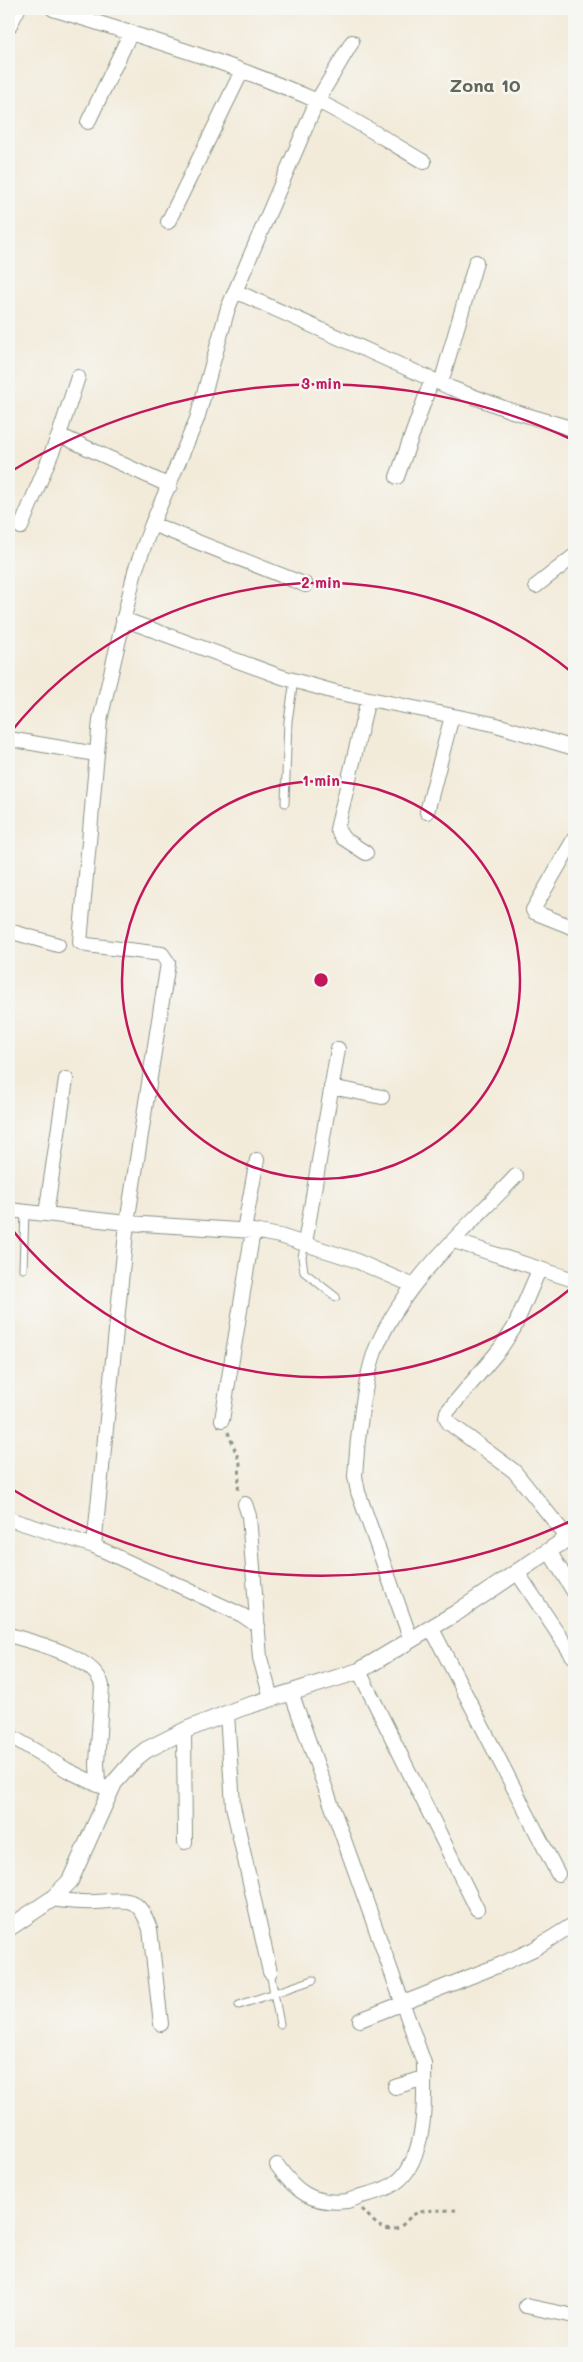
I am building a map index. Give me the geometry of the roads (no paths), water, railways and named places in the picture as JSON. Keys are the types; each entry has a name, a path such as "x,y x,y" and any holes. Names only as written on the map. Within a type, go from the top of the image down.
{"street":[{"path":"9,28 18,9"},
{"path":"53,9 131,32 242,71 316,101 424,162"},
{"path":"88,122 131,32"},
{"path":"94,1546 127,1223 168,963 162,954 87,945 80,942 102,704 135,571 152,524 170,486 197,419 221,329 316,101 352,42"},
{"path":"168,222 242,71"},
{"path":"397,477 436,381 476,262"},
{"path":"236,291 436,381 509,410 574,429"},
{"path":"22,527 59,435 78,377"},
{"path":"59,435 170,486"},
{"path":"152,524 306,585"},
{"path":"536,586 574,556"},
{"path":"123,619 294,680 368,699 493,724 574,748"},
{"path":"366,853 343,838 337,829 368,699"},
{"path":"427,812 452,716"},
{"path":"9,739 96,754"},
{"path":"574,840 533,910 574,928"},
{"path":"9,931 58,945"},
{"path":"304,1243 338,1049"},
{"path":"46,1214 66,1079"},
{"path":"331,1087 382,1097"},
{"path":"222,1420 249,1231 257,1160"},
{"path":"411,1640 354,1476 370,1366 378,1344 412,1285 516,1176"},
{"path":"9,1210 127,1223 249,1231 304,1243 352,1259 412,1285"},
{"path":"454,1241 574,1280"},
{"path":"9,1928 52,1899 73,1876 105,1787 119,1776 136,1758 157,1744 227,1714 271,1698 359,1671 431,1628 571,1536 514,1472 449,1423 446,1417 447,1412 484,1369 509,1335 539,1270"},
{"path":"245,1504 249,1516 260,1658 271,1698"},
{"path":"9,1519 94,1546 242,1615 258,1626"},
{"path":"549,1551 574,1592"},
{"path":"517,1572 573,1656"},
{"path":"431,1628 558,1874"},
{"path":"9,1635 64,1652 85,1666 101,1680 97,1763 105,1787"},
{"path":"359,1671 477,1909"},
{"path":"277,2165 291,2185 309,2197 330,2201 353,2200 374,2194 394,2184 406,2171 421,2134 424,2078 424,2063 291,1692"},
{"path":"227,1714 233,1806 270,1972"},
{"path":"184,1731 185,1842"},
{"path":"9,1734 67,1770 105,1787"},
{"path":"52,1899 81,1902 125,1899 138,1906 150,1928 161,2024"},
{"path":"360,2020 401,2002 497,1966 534,1949 574,1924"},
{"path":"395,2087 424,2078"},
{"path":"526,2306 574,2316"}],"lane":[{"path":"285,803 288,721 294,680"},
{"path":"23,1269 26,1212"},
{"path":"304,1243 302,1258 304,1272 336,1297"},
{"path":"270,1972 280,2024"},
{"path":"239,2005 313,1980"}],"district":[{"name":"Zona 10","path":"485,85"}]}
